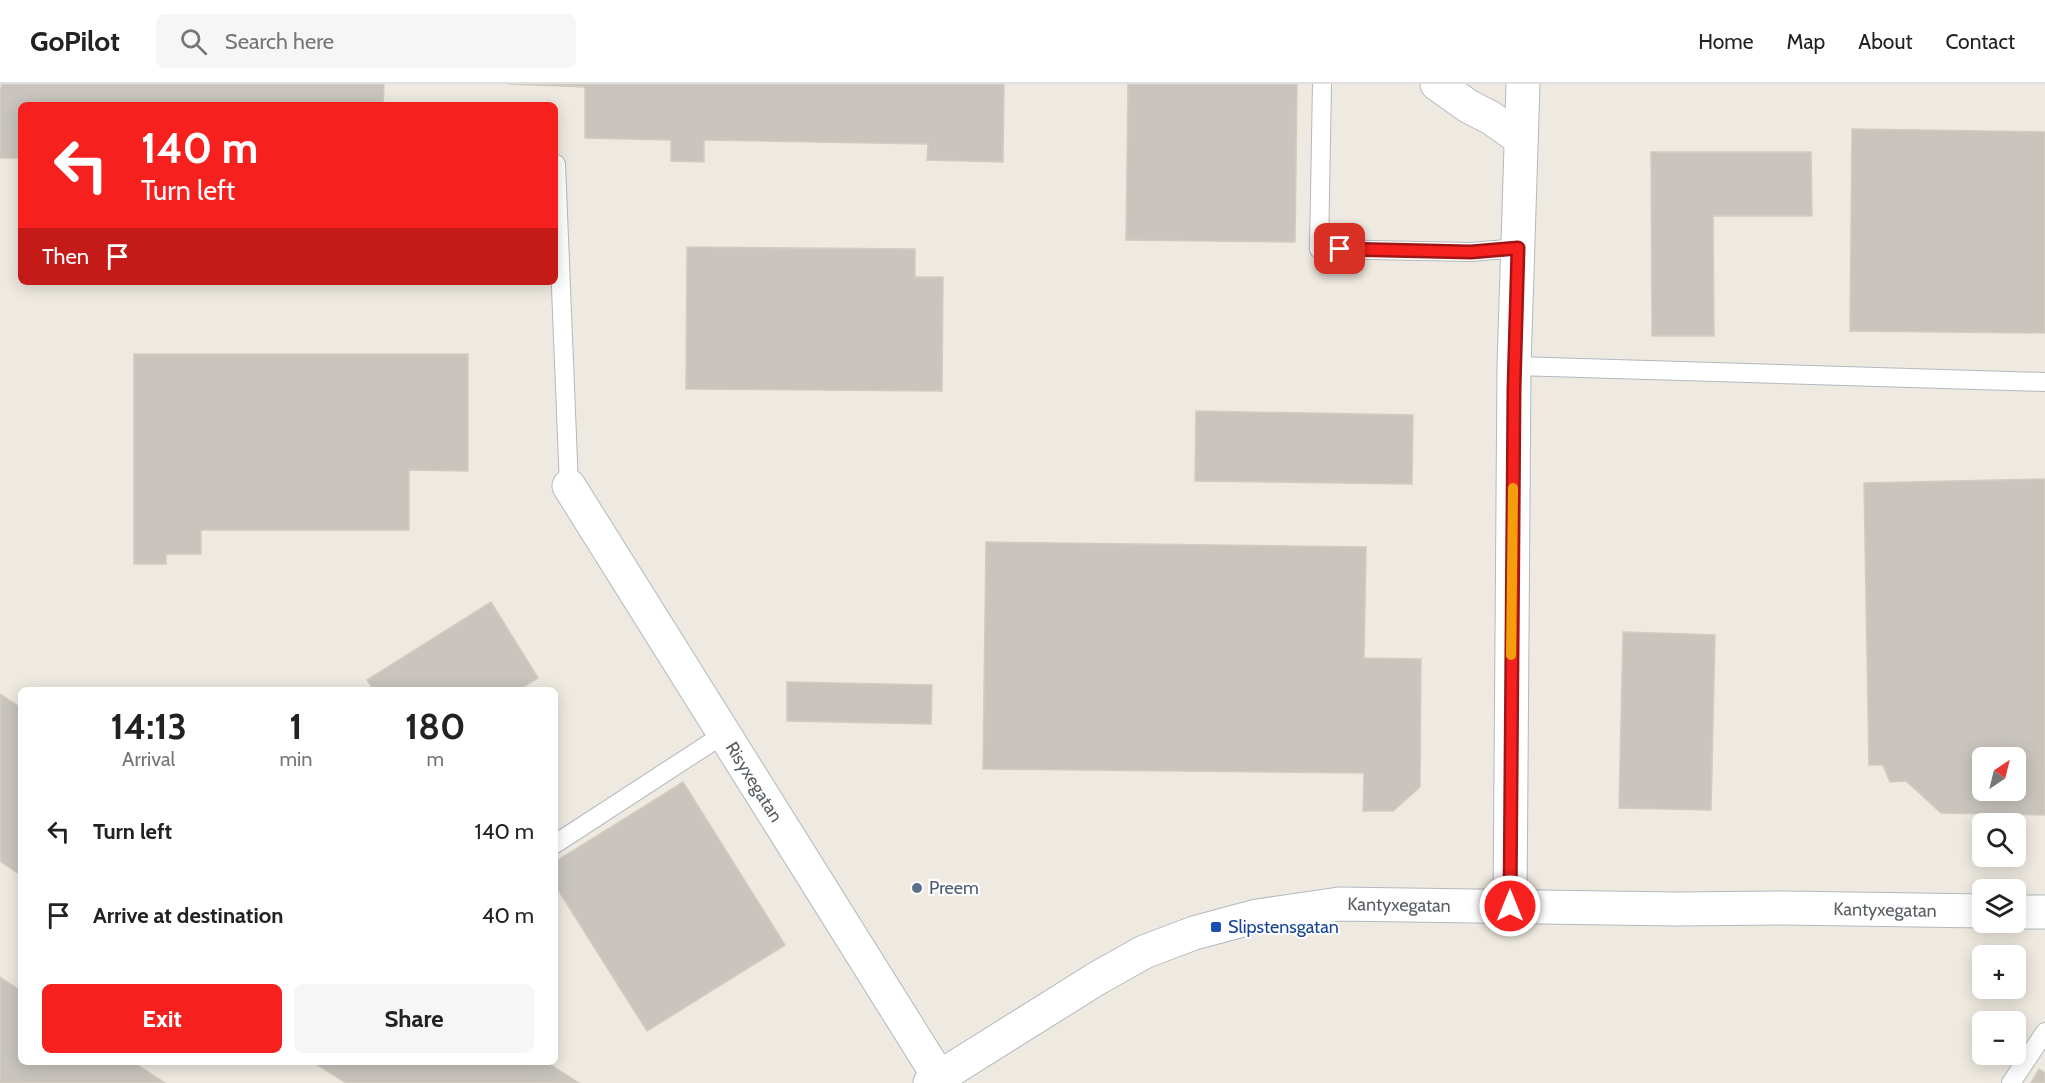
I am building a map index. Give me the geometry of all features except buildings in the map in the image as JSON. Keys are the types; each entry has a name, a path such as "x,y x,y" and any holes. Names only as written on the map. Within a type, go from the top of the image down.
{"street":[{"path":"1437,84 1450,95 1521,139"},
{"path":"1510,906 1514,366 1523,84"},
{"name":"Risyxegatan","path":"569,486 724,734 935,1080"},
{"name":"Kantyxegatan","path":"935,1080 1096,978 1144,952 1194,933 1257,916 1339,904 1972,911"},
{"path":"2026,912 2045,912"}],"lane":[{"path":"1322,84 1318,249 1471,252 1518,248"},
{"path":"558,268 569,486"},
{"path":"1514,366 2045,382"},
{"path":"558,842 724,734"},
{"path":"2011,1083 2045,1032"}],"slow traffic":[{"path":"1511,655 1513,488"}],"place":[{"name":"Preem","path":"917,888"},
{"name":"Slipstensgatan","path":"1216,927"}],"route":[{"path":"1340,249 1471,252 1518,248 1514,389 1510,906"}]}
